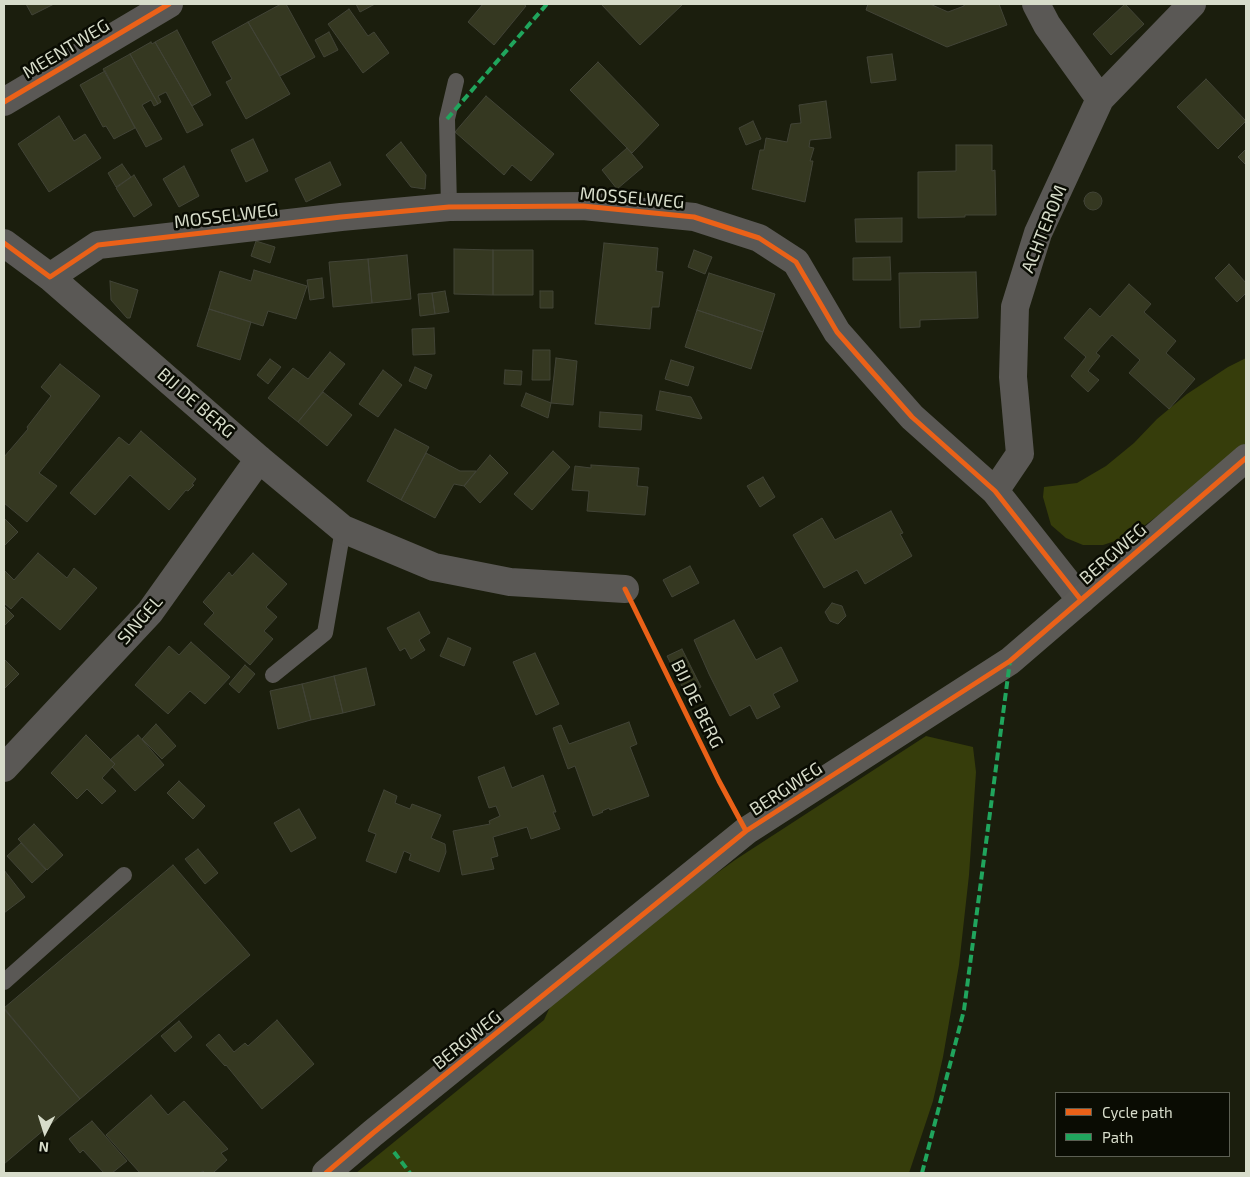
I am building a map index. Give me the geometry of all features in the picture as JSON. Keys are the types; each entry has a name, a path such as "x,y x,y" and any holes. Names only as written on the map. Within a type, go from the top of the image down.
{"street":[{"name":"MEENTWEG","path":"4,102 169,4"},
{"path":"1036,4 1046,25 1100,99"},
{"name":"ACHTEROM","path":"995,490 1020,454 1013,377 1015,307 1038,233 1100,99 1192,4"},
{"name":"MOSSELWEG","path":"50,277 98,245 341,217 449,207 583,206 694,217 759,238 796,262 837,332 912,417 995,490 1082,600"},
{"path":"4,243 50,277"},
{"name":"BIJ DE BERG","path":"50,277 343,529 434,567 510,582 625,589"},
{"name":"BERGWEG","path":"326,1173 381,1126 746,831 1010,661 1246,458"},
{"name":"SINGEL","path":"4,768 150,612 260,459"}],"lane":[{"path":"449,207 447,119 456,81"},
{"path":"273,675 325,634 343,529"},
{"path":"4,982 124,875"}],"green space":[{"path":"1246,358 1246,443 1163,512 1130,536 1103,545 1083,545 1066,538 1051,525 1043,497 1044,487 1077,483 1106,466 1187,394 1228,367"},
{"path":"926,736 973,747 976,772 969,875 959,965 943,1057 933,1101 909,1173 356,1173 544,1020 555,996 652,920 735,860"}],"building":[{"path":"26,4 54,4 32,15"},
{"path":"281,4 286,4 315,57 280,76 248,22"},
{"path":"356,4 375,4 360,12"},
{"path":"483,4 523,4 526,6 494,45 468,22"},
{"path":"601,4 683,4 640,45"},
{"path":"868,4 930,4 948,12 964,6 964,4 999,4 1007,25 947,47 866,10"},
{"path":"1125,4 1144,24 1111,55 1093,34"},
{"path":"349,9 368,36 374,32 389,53 363,73 328,24"},
{"path":"248,22 290,94 246,119 226,82 232,79 212,42"},
{"path":"177,30 211,95 192,106 155,42"},
{"path":"329,32 338,50 324,57 315,40"},
{"path":"151,42 152,44 155,42 203,125 187,133 166,92 158,96 161,102 158,104 130,54"},
{"path":"130,54 158,104 154,106 151,100 142,105 162,139 146,147 103,69"},
{"path":"892,54 896,80 871,83 867,57"},
{"path":"598,62 659,125 632,153 570,90"},
{"path":"105,71 135,128 114,139 106,126 103,127 80,85"},
{"path":"1206,79 1246,121 1218,149 1177,107"},
{"path":"486,96 554,154 531,181 512,165 504,175 455,132"},
{"path":"826,101 831,138 810,140 809,147 814,148 810,161 813,161 805,202 752,189 760,150 764,150 766,138 787,142 791,124 801,123 799,105"},
{"path":"59,116 74,141 85,134 101,158 49,192 18,144"},
{"path":"753,121 761,139 746,145 739,128"},
{"path":"253,139 268,171 246,182 231,150"},
{"path":"401,142 426,175 425,189 411,187 386,155"},
{"path":"956,145 992,145 992,171 995,170 996,215 918,218 918,172 956,171"},
{"path":"627,148 643,167 617,189 602,170"},
{"path":"1246,149 1246,165 1238,157"},
{"path":"330,162 341,185 306,202 295,179"},
{"path":"122,164 131,177 116,187 108,173"},
{"path":"184,166 199,196 179,207 163,179"},
{"path":"134,175 152,205 134,217 116,188"},
{"path":"1093,192 1099,195 1102,201 1099,207 1093,210 1087,207 1084,201 1087,195"},
{"path":"902,218 902,242 856,242 855,219"},
{"path":"256,241 275,247 270,263 251,256"},
{"path":"604,243 658,248 656,271 663,272 659,307 652,307 650,329 595,324"},
{"path":"454,249 493,250 493,295 454,294"},
{"path":"493,250 533,250 533,295 493,295"},
{"path":"694,250 712,257 705,274 688,267"},
{"path":"407,255 411,299 372,303 368,259"},
{"path":"890,257 891,280 853,280 853,258"},
{"path":"368,259 372,303 333,307 329,262"},
{"path":"1229,264 1246,283 1246,293 1237,302 1215,278"},
{"path":"254,270 307,286 296,319 268,311 263,326 209,309 220,271 251,281"},
{"path":"976,272 978,318 920,320 920,327 900,328 899,273"},
{"path":"709,273 775,294 763,332 697,310"},
{"path":"322,278 324,298 310,300 307,280"},
{"path":"110,281 138,290 130,318 127,318 111,300"},
{"path":"1129,284 1151,304 1144,312 1176,341 1166,353 1195,379 1169,409 1129,373 1140,360 1112,335 1096,353 1100,356 1088,371 1099,380 1088,392 1071,376 1086,357 1064,338 1090,308 1100,317"},
{"path":"445,291 449,312 435,314 432,293"},
{"path":"540,291 553,291 553,308 540,308"},
{"path":"432,293 435,314 420,316 418,294"},
{"path":"209,309 251,322 240,360 197,346"},
{"path":"697,310 763,332 751,369 685,347"},
{"path":"434,328 435,354 413,355 412,329"},
{"path":"533,350 550,350 550,380 532,380"},
{"path":"330,352 345,364 298,422 268,398 293,368 308,379"},
{"path":"556,358 577,361 573,405 551,403"},
{"path":"270,359 281,367 268,384 257,375"},
{"path":"671,360 694,367 688,386 665,379"},
{"path":"60,364 100,396 39,473 57,486 27,522 4,503 4,457 28,429 27,427 51,396 41,387"},
{"path":"415,367 432,375 426,389 409,381"},
{"path":"383,370 402,385 378,417 359,404"},
{"path":"505,370 522,371 521,385 504,384"},
{"path":"660,391 691,397 702,418 656,410"},
{"path":"323,392 352,415 327,446 298,422"},
{"path":"526,393 551,403 548,418 521,406"},
{"path":"600,412 642,415 641,430 599,427"},
{"path":"395,429 429,447 401,500 367,481"},
{"path":"141,431 196,479 192,484 194,485 188,491 186,490 169,510 130,475 95,515 70,493 119,437 129,445"},
{"path":"553,451 570,467 532,510 514,494"},
{"path":"426,453 460,471 476,471 464,486 454,484 435,518 401,500"},
{"path":"490,455 508,473 480,503 464,486"},
{"path":"591,465 639,468 637,486 648,487 645,515 587,511 589,491 572,490 575,466 591,468"},
{"path":"763,477 775,497 760,507 747,486"},
{"path":"891,511 903,533 900,534 912,556 865,584 857,570 824,588 793,535 822,518 835,540"},
{"path":"4,518 18,532 4,546"},
{"path":"38,553 67,578 74,568 97,588 60,630 22,597 11,609 4,603 4,570 14,580"},
{"path":"253,553 287,584 266,607 277,617 264,631 273,639 250,665 204,624 214,613 203,602 229,572 232,576"},
{"path":"690,566 699,583 672,597 663,580"},
{"path":"832,603 842,606 846,616 838,624 830,621 825,612"},
{"path":"4,606 14,616 4,626"},
{"path":"419,612 430,633 419,640 425,650 411,659 405,648 400,651 387,628"},
{"path":"734,620 756,660 781,647 798,681 773,694 780,707 757,719 750,705 730,716 694,640"},
{"path":"448,638 471,648 464,666 440,656"},
{"path":"191,642 230,677 205,704 190,691 168,714 135,685 169,646 179,655"},
{"path":"682,649 701,687 686,694 667,656"},
{"path":"535,653 559,704 536,715 513,662"},
{"path":"4,659 19,674 4,689"},
{"path":"245,665 255,674 239,693 229,684"},
{"path":"366,668 375,705 343,713 334,676"},
{"path":"334,676 343,713 311,720 302,684"},
{"path":"302,684 311,720 278,729 270,691"},
{"path":"629,722 637,744 630,747 649,796 610,810 609,808 593,816 575,766 568,769 553,728 561,725 569,744"},
{"path":"156,724 176,746 162,759 142,739"},
{"path":"86,735 115,764 102,778 116,791 102,804 87,789 77,799 51,773"},
{"path":"138,735 164,765 135,791 112,767 115,764 110,760"},
{"path":"504,767 512,788 543,775 556,812 553,812 560,829 531,839 527,827 493,837 498,856 491,858 494,869 462,875 453,831 490,824 489,821 500,816 496,806 489,808 478,777"},
{"path":"179,781 205,806 193,819 167,793"},
{"path":"384,790 397,796 395,803 410,809 412,804 441,815 431,838 445,844 446,852 439,872 409,860 411,854 404,851 396,873 366,861 376,834 368,831"},
{"path":"299,809 316,838 291,852 274,823"},
{"path":"34,824 63,855 47,870 18,839"},
{"path":"21,843 46,870 32,883 7,856"},
{"path":"198,849 218,873 205,884 185,859"},
{"path":"173,865 250,955 80,1099 4,1008"},
{"path":"4,870 25,897 4,913"},
{"path":"4,1009 80,1099 4,1164"},
{"path":"277,1020 314,1064 262,1109 226,1065 206,1045 219,1034 234,1052 245,1043 248,1046"},
{"path":"179,1021 192,1037 175,1052 161,1036"},
{"path":"151,1095 168,1115 184,1101 228,1149 221,1153 227,1160 213,1173 205,1173 203,1171 200,1173 140,1173 106,1135"},
{"path":"92,1121 127,1161 112,1173 104,1173 83,1150 80,1153 69,1139"}],"marked path":[{"path":"447,119 547,4"},
{"path":"922,1173 964,1010 1010,661"},
{"path":"394,1152 410,1173"}],"cycle path":[{"path":"4,102 169,4"},
{"path":"4,243 50,277 98,245 341,217 449,207 583,206 694,217 759,238 796,262 837,332 912,417 995,491 1081,600"},
{"path":"326,1173 746,831 1010,661 1246,458"},
{"path":"625,589 719,781 746,831"}]}
